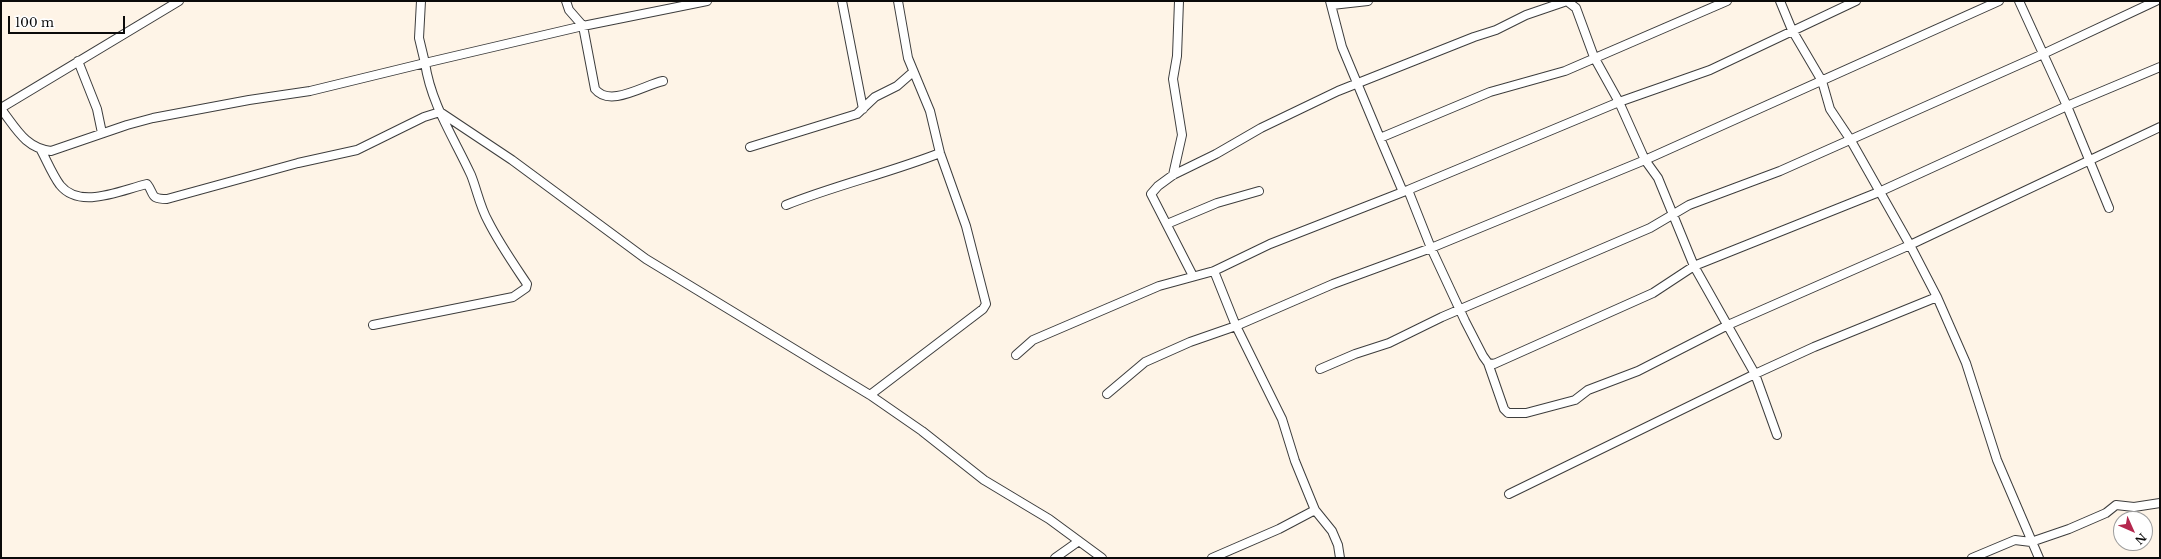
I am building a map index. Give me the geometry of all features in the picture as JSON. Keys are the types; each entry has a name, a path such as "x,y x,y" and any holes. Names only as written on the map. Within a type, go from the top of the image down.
{"street":[{"path":"179,1 1,108 30,145 40,150 51,150 63,148 153,118 249,100 310,91 584,26 707,1"},
{"path":"373,325 513,297 526,288 527,284 501,246 487,220 470,175 440,112 428,81 419,38 422,1"},
{"path":"566,1 569,10 584,26 595,88 599,94 609,97 625,94 663,81"},
{"path":"842,1 864,108"},
{"path":"870,395 971,319 983,309 986,304 966,226 940,153 930,111 908,58 898,1"},
{"path":"1173,174 1182,135 1173,79 1177,56 1179,1"},
{"path":"1368,1 1331,3 1342,47 1380,138 1406,191 1460,310 1488,363 1504,409 1508,413 1526,413 1575,400 1588,390 1624,375 1638,371 1728,325 1910,245 2088,159 2160,127"},
{"path":"1193,276 1167,224 1153,201 1151,194 1158,186 1173,174 1216,154 1261,128 1358,84 1474,37 1496,30 1526,15 1567,1 1576,8 1594,57 1619,102 1645,160 1658,178 1694,266 1755,374 1777,435"},
{"path":"1380,138 1490,92 1565,71 1594,57 1658,32 1727,1"},
{"path":"1780,1 1792,30 1822,81 1830,109 1850,139 1910,245 1937,297 1966,363 1997,460 2039,558"},
{"path":"1016,355 1033,340 1158,286 1214,271 1270,244 1406,191 1619,102 1710,70 1856,1"},
{"path":"1107,394 1145,362 1190,342 1236,326 1332,284 1431,248 1645,160 1999,1"},
{"path":"2019,1 2067,106 2109,208"},
{"path":"1320,369 1355,354 1390,343 1604,246 1650,228 1673,213 1689,205 1780,171 2043,54 2156,1"},
{"path":"78,61 97,109 102,134"},
{"path":"1488,363 1494,364 1653,293 1694,266 1879,192 2067,106 2160,66"},
{"path":"750,147 845,119 864,108 875,97 905,81 913,72"},
{"path":"40,150 60,185 71,195 80,198 96,197 147,184 153,196 157,199 166,199 298,163 357,150 424,117 440,112"},
{"path":"440,112 512,160 646,258 870,395 922,431 984,480 1048,519 1102,558"},
{"path":"786,205 825,189 877,175 940,153"},
{"path":"1167,224 1217,203 1259,191"},
{"path":"1214,271 1236,326 1282,419 1295,461 1315,510 1332,531 1338,545 1340,558"},
{"path":"1509,494 1755,374 1937,297"},
{"path":"1972,558 2014,540 2031,542 2069,529 2106,513 2116,505 2134,507 2160,503"},
{"path":"1212,558 1279,529 1315,510"},
{"path":"1055,558 1079,541"}]}
